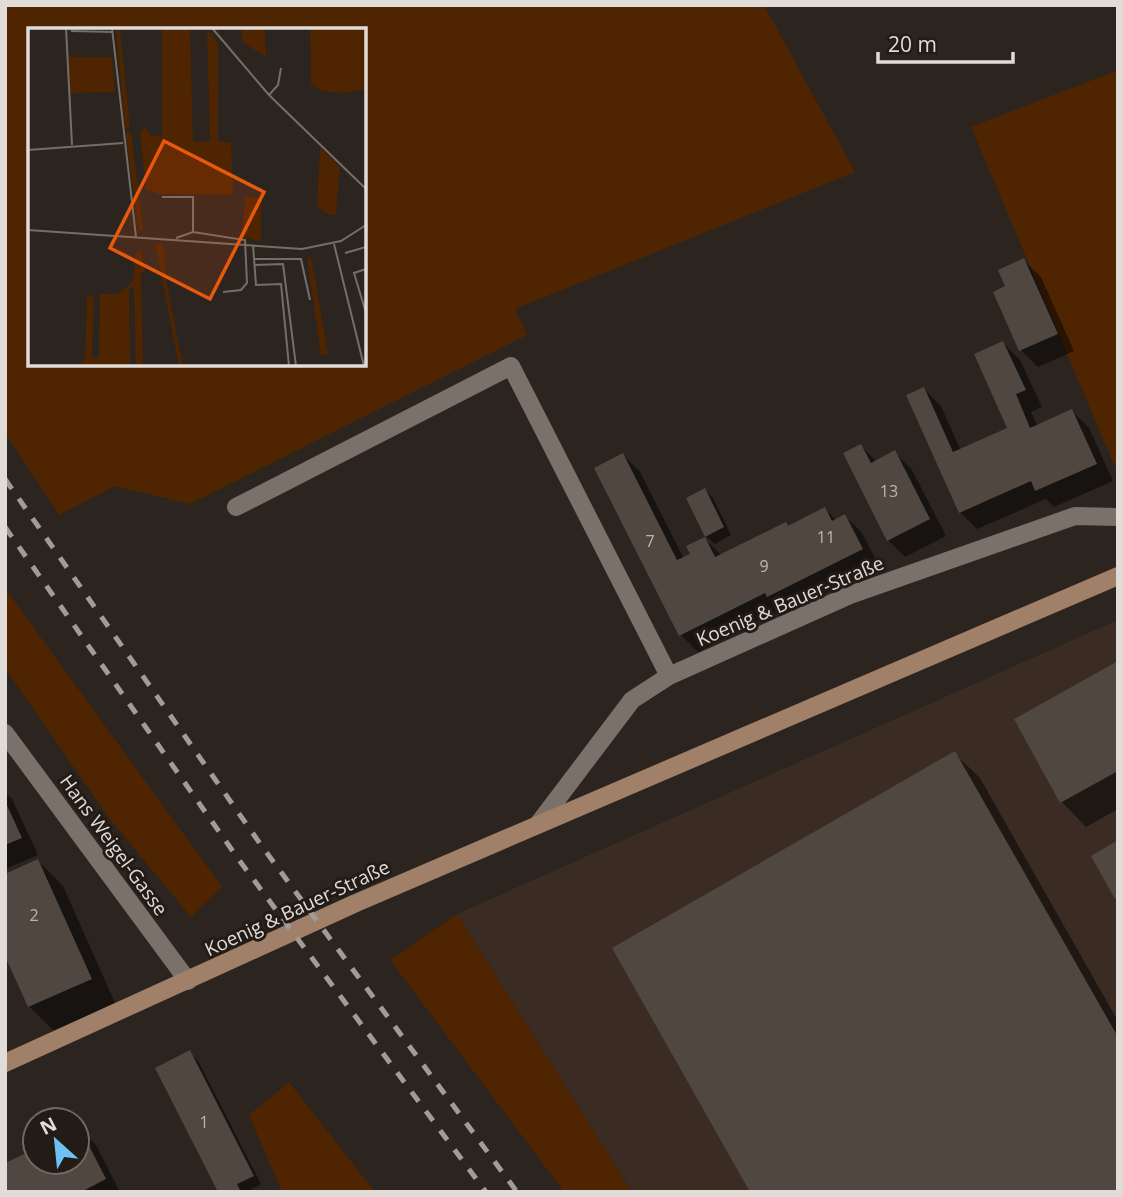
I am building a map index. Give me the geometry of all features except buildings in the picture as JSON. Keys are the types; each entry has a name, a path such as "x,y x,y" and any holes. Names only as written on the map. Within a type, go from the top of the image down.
{"street":[{"path":"236,507 511,366 669,676"},
{"name":"Koenig & Bauer-Straße","path":"539,823 632,700 669,676 850,595 1074,516 1118,517"},
{"name":"Koenig & Bauer-Straße","path":"5,1063 260,946 539,823 1118,576"},
{"name":"Hans Weigel-Gasse","path":"5,733 188,981"}],"shaded area":[{"path":"5,5 764,5 855,172 515,309 527,335 190,504 115,486 59,515 5,433"},
{"path":"1118,70 1118,474 971,127"},
{"path":"5,588 222,887 191,917 109,818 5,668"},
{"path":"1118,620 1118,1192 632,1192 457,914"},
{"path":"457,914 632,1192 564,1192 390,960"},
{"path":"289,1082 375,1192 282,1192 249,1115"}],"railway":[{"path":"5,479 261,845 517,1192"},
{"path":"5,527 239,860 486,1192"}]}
